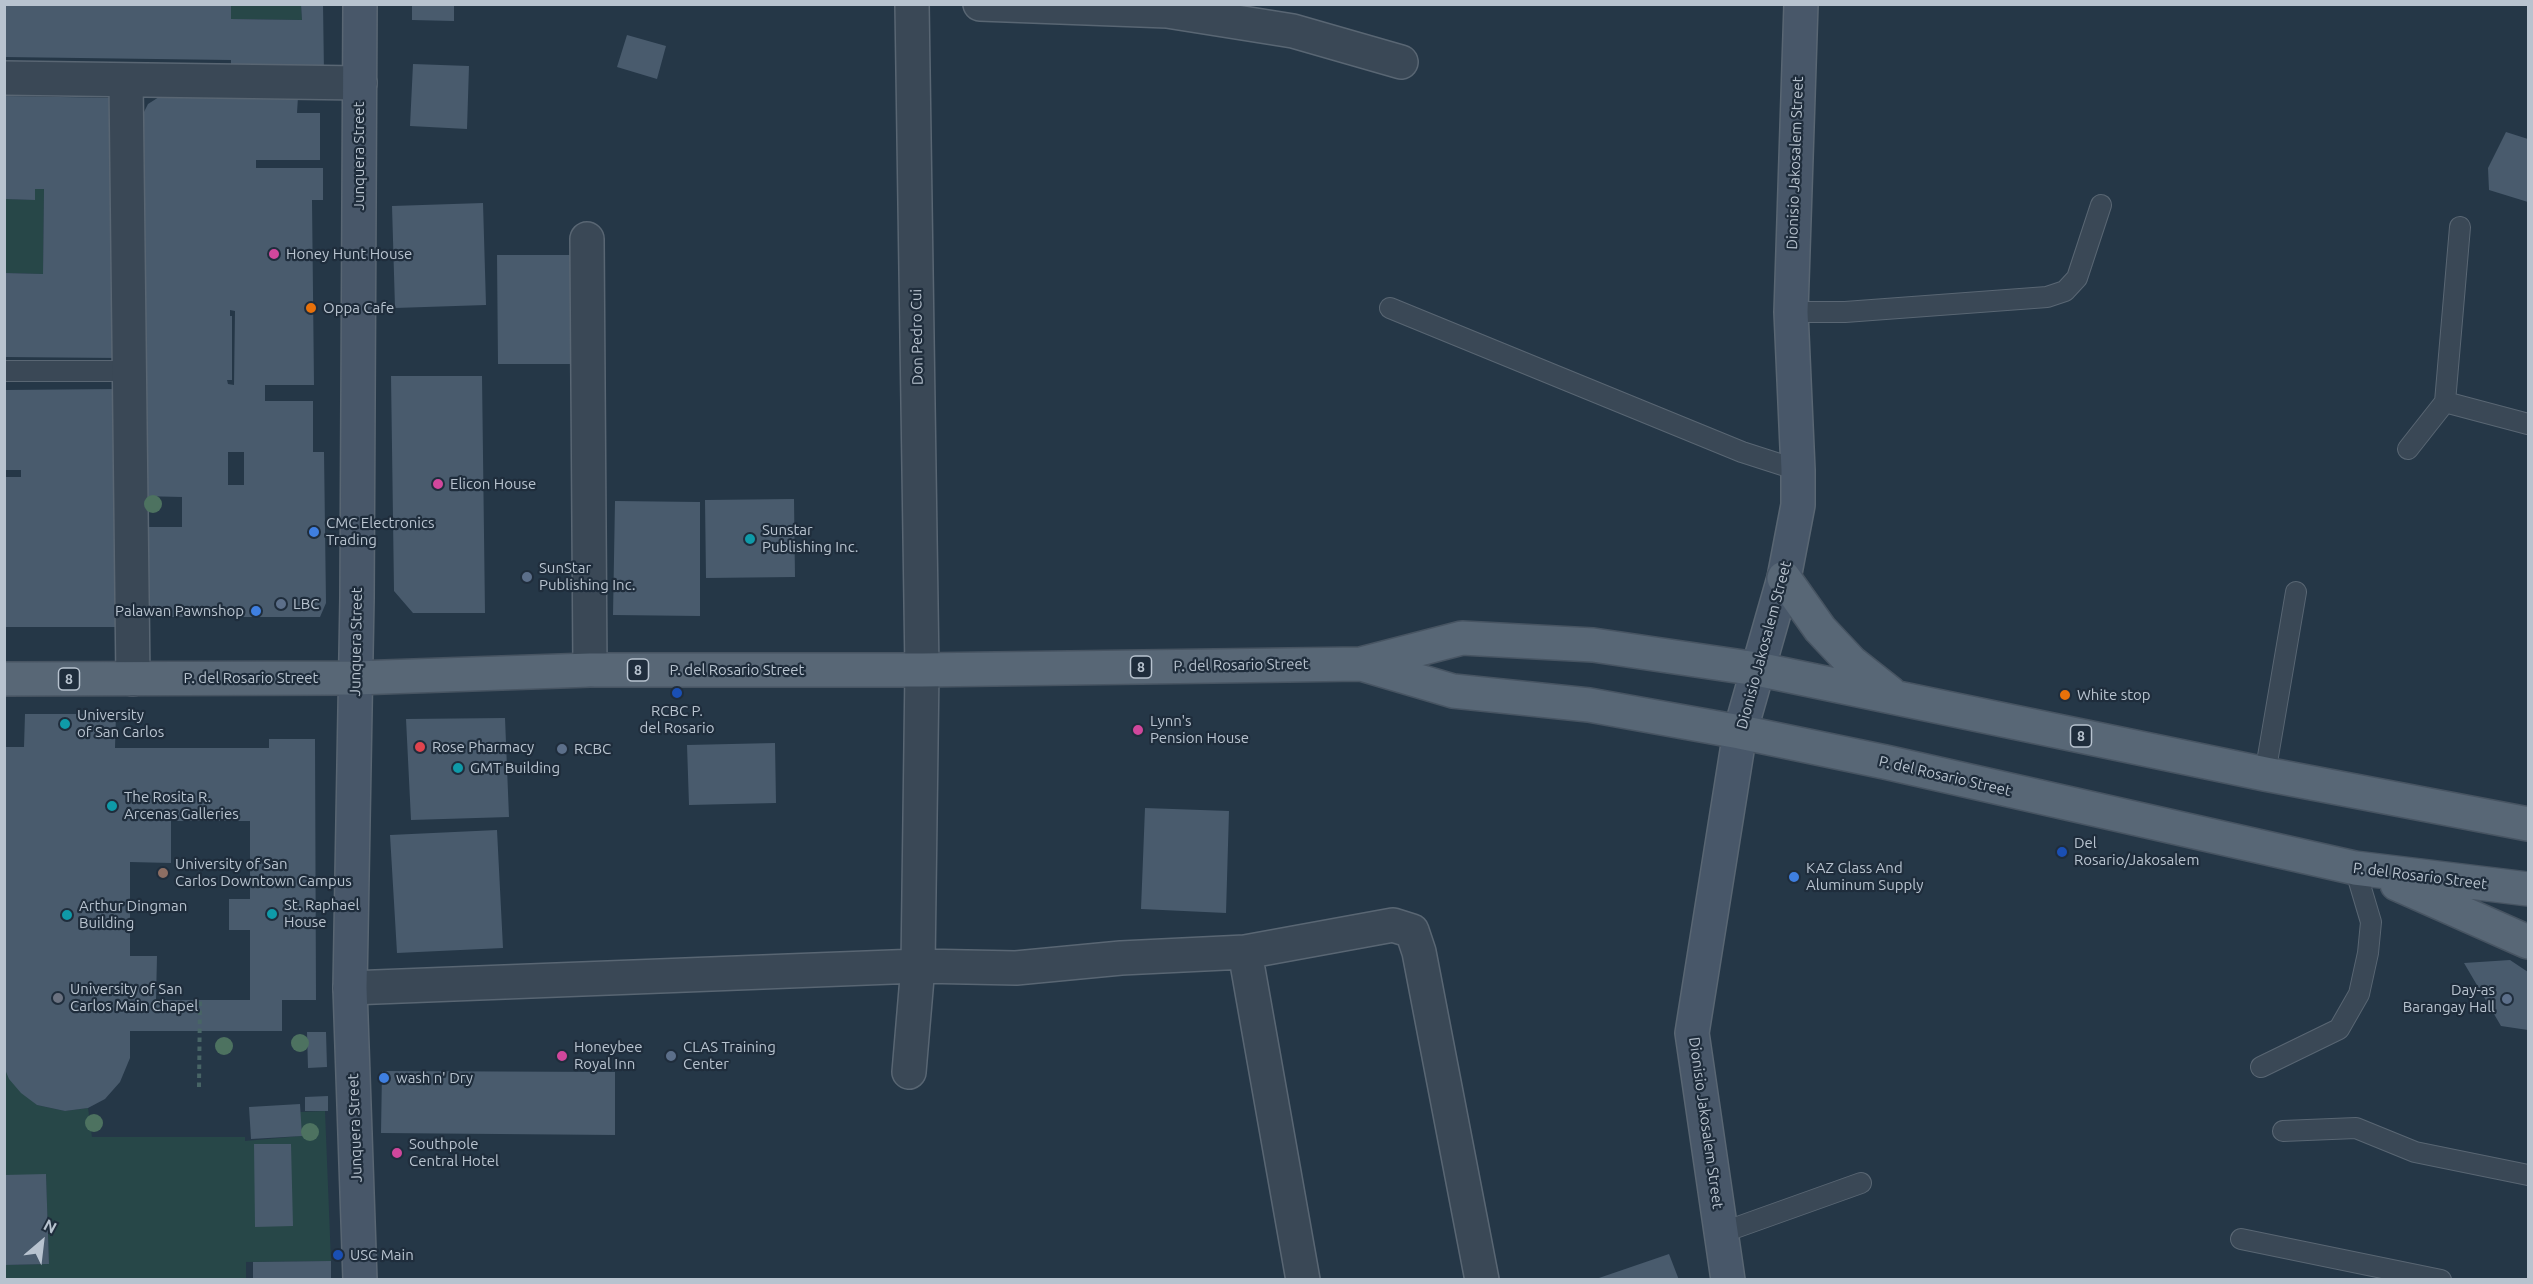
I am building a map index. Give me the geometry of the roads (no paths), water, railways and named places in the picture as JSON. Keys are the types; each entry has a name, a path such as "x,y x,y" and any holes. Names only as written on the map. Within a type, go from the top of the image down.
{"main road":[{"path":"1784,578 1820,629 1852,663 1896,698"},
{"name":"P. del Rosario Street","path":"4,680 355,678 590,670 922,670 1361,664 1462,638 1593,645 1756,669 2265,774 2529,824"},
{"name":"P. del Rosario Street","path":"1361,664 1453,691 1589,705 1740,732 1885,762 2360,869 2529,889"},
{"path":"2360,869 2529,942"}],"street":[{"name":"Junquera Street","path":"360,4 355,678 350,988 360,1280"},
{"name":"Don Pedro Cui","path":"909,1072 918,966 922,670 912,4"},
{"path":"980,4 1167,11 1293,31 1401,62"},
{"name":"Dionisio Jakosalem Street","path":"1728,1280 1692,1033 1740,732 1756,669 1784,578 1798,505 1791,312 1801,4"},
{"path":"4,78 360,83"},
{"path":"126,80 133,679"},
{"path":"587,239 590,670"},
{"path":"350,988 918,966 1016,968 1121,958 1245,952 1393,925 1412,931 1419,952 1482,1280"},
{"path":"1245,952 1303,1280"}],"lane":[{"path":"1791,312 1845,312 2047,297 2065,291 2077,278 2101,205"},
{"path":"2408,449 2445,402 2460,227"},
{"path":"1389,308 1742,452 1798,470"},
{"path":"4,371 130,370"},
{"path":"2445,402 2529,424"},
{"path":"2265,774 2296,592"},
{"path":"2260,1067 2339,1029 2359,993 2368,953 2370,922 2360,869"},
{"path":"2283,1131 2356,1128 2415,1152 2529,1175"},
{"path":"1721,1233 1861,1183"},
{"path":"2241,1239 2440,1280"}],"place":[{"name":"Honey Hunt House","path":"274,254"},
{"name":"Oppa Cafe","path":"311,308"},
{"name":"Elicon House","path":"438,484"},
{"name":"CMC Electronics Trading","path":"314,532"},
{"name":"Sunstar Publishing Inc.","path":"750,539"},
{"name":"SunStar Publishing Inc.","path":"527,577"},
{"name":"LBC","path":"281,604"},
{"name":"Palawan Pawnshop","path":"256,611"},
{"name":"RCBC P. del Rosario","path":"677,693"},
{"name":"White stop","path":"2065,695"},
{"name":"University of San Carlos","path":"65,724"},
{"name":"Lynn's Pension House","path":"1138,730"},
{"name":"Rose Pharmacy","path":"420,747"},
{"name":"RCBC","path":"562,749"},
{"name":"GMT Building","path":"458,768"},
{"name":"The Rosita R. Arcenas Galleries","path":"112,806"},
{"name":"Del Rosario/Jakosalem","path":"2062,852"},
{"name":"University of San Carlos Downtown Campus","path":"163,873"},
{"name":"KAZ Glass And Aluminum Supply","path":"1794,877"},
{"name":"St. Raphael House","path":"272,914"},
{"name":"Arthur Dingman Building","path":"67,915"},
{"name":"University of San Carlos Main Chapel","path":"58,998"},
{"name":"Day-as Barangay Hall","path":"2507,999"},
{"name":"Honeybee Royal Inn","path":"562,1056"},
{"name":"CLAS Training Center","path":"671,1056"},
{"name":"wash n' Dry","path":"384,1078"},
{"name":"Southpole Central Hotel","path":"397,1153"},
{"name":"USC Main","path":"338,1255"}]}
